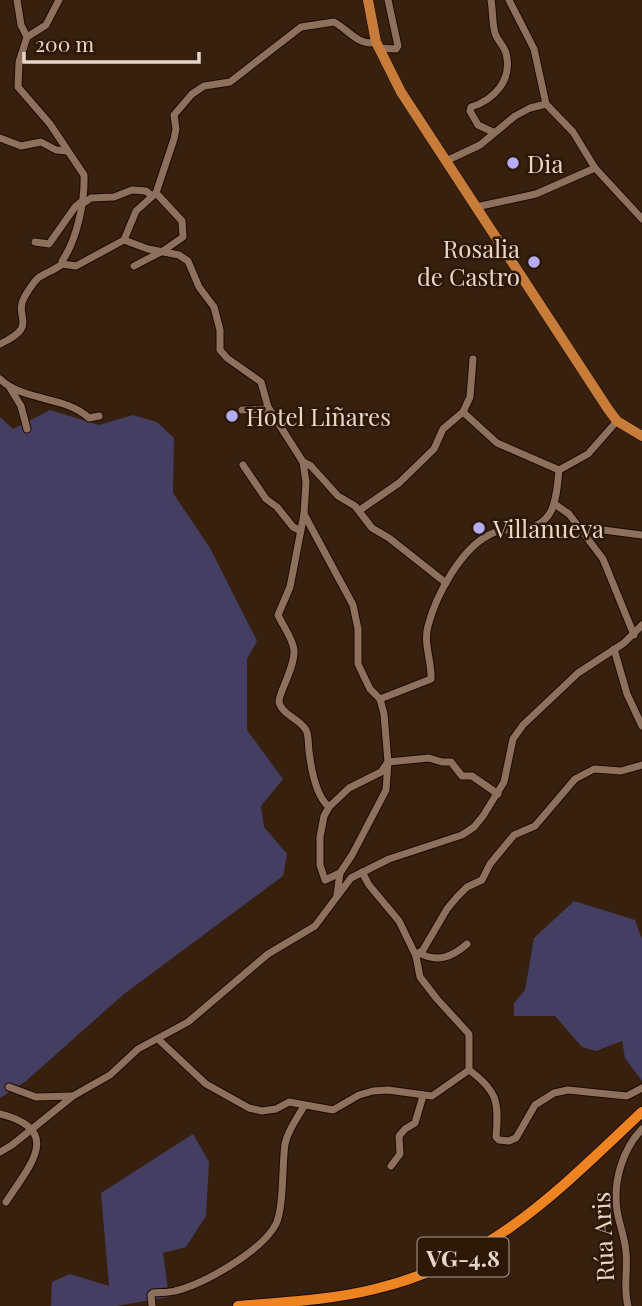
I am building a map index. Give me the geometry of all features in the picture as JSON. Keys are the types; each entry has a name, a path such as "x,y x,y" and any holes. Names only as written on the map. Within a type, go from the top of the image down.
{"highway":[{"name":"VG-4.8","path":"238,1306 319,1299 374,1290 450,1264 502,1235 534,1211 642,1112"}],"main road":[{"path":"368,0 378,45 396,84 617,421 642,436"}],"street":[{"path":"17,0 21,25 27,37"},
{"path":"59,0 46,25 27,37 19,62 18,87 50,124 84,175 78,226 62,264"},
{"path":"0,344 10,340 22,329 22,303 38,278 62,264 76,266 124,240 136,211 154,195 174,139 174,114 192,94 204,86 230,82 301,27 311,24 334,22 359,41 396,49 388,0"},
{"path":"491,0 496,34 506,53 505,77 497,92 488,101 471,107 470,111 478,125 493,132"},
{"path":"509,0 534,49 547,104 573,132 595,168 642,219"},
{"path":"446,161 480,145 515,116 530,108 547,104"},
{"path":"0,138 21,146 41,142 56,150 67,151"},
{"path":"476,207 536,194 595,168"},
{"path":"35,242 49,244 75,206 91,198 114,197 132,190 146,191 182,221 183,237 134,266"},
{"path":"124,240 188,261 199,287 214,307 220,330 220,350 261,382 269,409 303,462 306,482 300,539 290,587 278,615 294,652 288,680 279,694 279,701 281,707 306,730 317,785 324,803 329,807"},
{"path":"360,510 399,483 434,449 443,429 463,412 470,397 473,359"},
{"path":"0,380 10,388 21,406 27,429"},
{"path":"10,388 69,405 89,418 99,416"},
{"path":"242,410 269,409"},
{"path":"463,412 497,443 559,470"},
{"path":"559,470 588,454 617,421"},
{"path":"303,462 311,466 338,496 360,510 367,524 446,583"},
{"path":"243,465 266,499 299,530"},
{"path":"380,699 431,679 426,629 446,583 468,550 478,541 501,530 531,528 543,521 556,505 559,470"},
{"path":"556,505 569,514 603,559 634,635"},
{"path":"304,514 353,605 358,629 358,664 362,677 380,699 384,714 388,762 386,790 340,873 337,895"},
{"path":"580,527 642,535"},
{"path":"0,1152 73,1096 110,1075 138,1049 188,1022 268,954 315,926 351,878 389,859 462,835 474,827 504,782 513,739 523,725 578,673 634,635 642,625"},
{"path":"614,649 627,694 642,726"},
{"path":"340,873 325,880 320,865 321,825 329,807 349,788 381,772 388,762 429,758 451,762 462,776 472,776 498,794"},
{"path":"418,954 457,897 467,887 482,880 490,864 514,835 535,826 575,779 594,769 621,771 642,765"},
{"path":"362,873 399,921 418,954 420,977 470,1034 469,1070"},
{"path":"418,954 438,959 448,957 467,944"},
{"path":"158,1039 206,1084 249,1108 262,1111 276,1109 289,1102 333,1110 359,1095 387,1090 432,1096 469,1070"},
{"path":"469,1070 492,1089 497,1112 496,1137 499,1140 509,1141 516,1138 535,1105 554,1093 568,1090 627,1096 642,1088"},
{"path":"9,1087 36,1097 73,1096"},
{"path":"391,1166 400,1154 399,1136 415,1123 419,1116 422,1096"},
{"path":"152,1306 153,1293 174,1291 200,1281 255,1247 271,1230 278,1217 285,1142 291,1126 304,1106"},
{"path":"0,1114 18,1118 32,1129 38,1143 36,1153 6,1202"},
{"name":"Rúa Aris","path":"628,1306 624,1284 626,1252 617,1195 625,1156 630,1144 642,1129"}],"shaded area":[{"path":"50,410 99,425 133,415 157,422 174,438 173,493 210,548 257,641 247,659 247,730 283,779 261,806 264,827 287,854 283,876 124,994 25,1082 0,1098 0,417 13,429"},
{"path":"574,901 635,920 642,939 642,1081 625,1058 622,1041 596,1051 582,1047 555,1016 514,1016 514,1003 525,990 534,938"},
{"path":"193,1134 209,1162 206,1216 186,1247 163,1253 169,1297 116,1306 51,1306 52,1282 70,1274 109,1286 101,1193"}],"place":[{"name":"Dia","path":"513,163"},
{"name":"Rosalia de Castro","path":"534,262"},
{"name":"Hotel Liñares","path":"232,416"},
{"name":"Villanueva","path":"479,528"}]}
